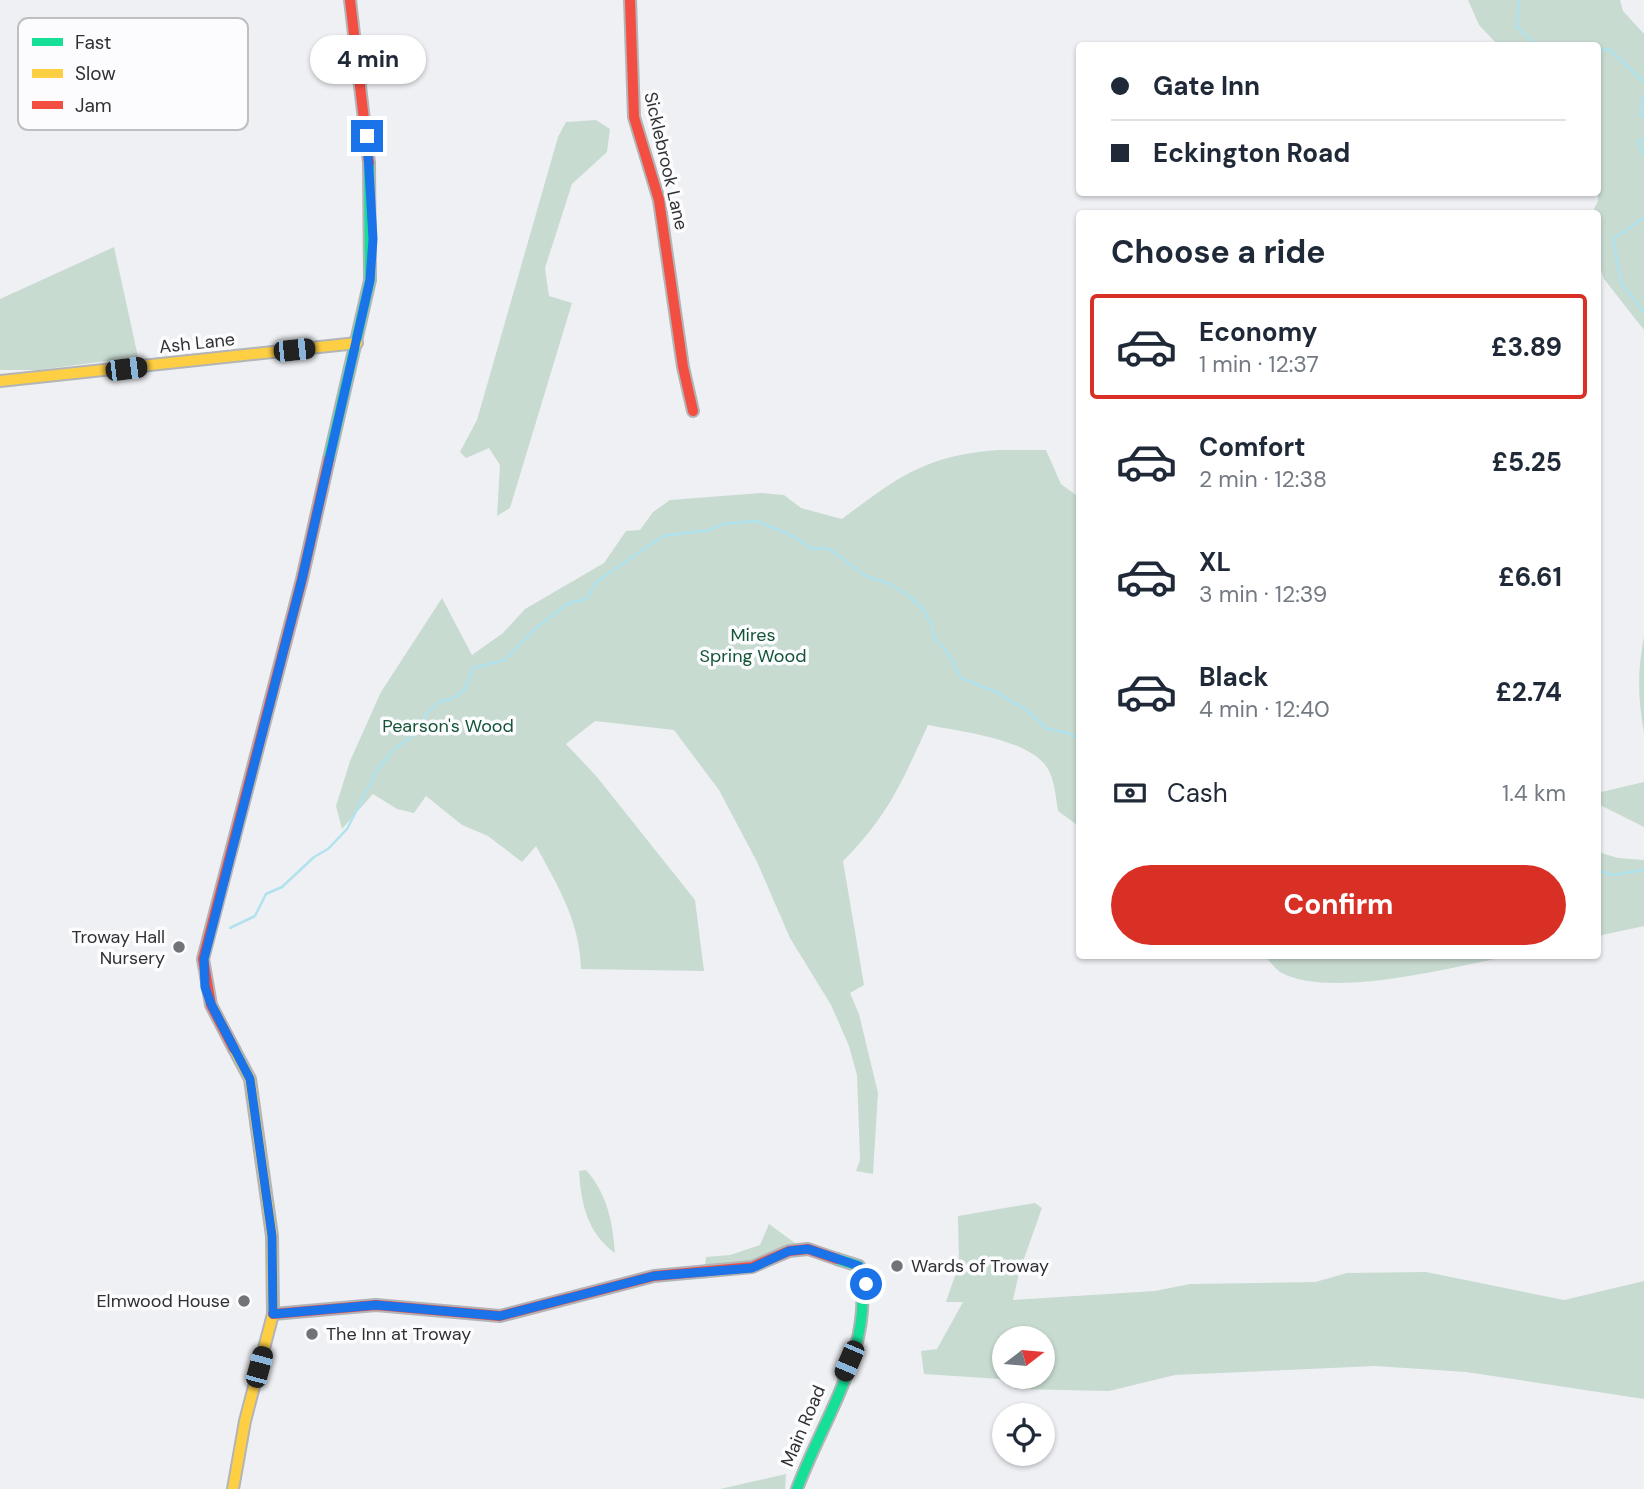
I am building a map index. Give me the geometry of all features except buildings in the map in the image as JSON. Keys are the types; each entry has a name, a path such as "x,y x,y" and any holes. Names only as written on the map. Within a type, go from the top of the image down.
{"street":[{"path":"233,1489 245,1421 273,1314 272,1236 250,1079 211,1004 205,987 204,959 302,579 370,280 373,239 367,136 350,0"},
{"name":"Sicklebrook Lane","path":"630,0 634,117 659,200 683,367 694,411"},
{"name":"Ash Lane","path":"0,381 357,342"},
{"name":"Main Road","path":"273,1314 376,1305 500,1316 654,1276 752,1268 789,1251 808,1249 842,1259 859,1266 866,1284 865,1304 853,1351 797,1489"}],"green space":[{"path":"1468,0 1620,0 1623,11 1644,34 1644,330 1604,279 1601,270 1601,210 1594,210 1598,196 1601,196 1601,42 1495,42 1479,25"},
{"path":"596,120 610,129 607,152 572,184 545,268 549,296 572,303 510,508 497,516 500,465 489,448 466,458 460,452 477,420 558,137 566,122"},
{"path":"114,247 138,357 38,370 0,370 0,299"},
{"path":"1046,450 1061,484 1076,495 1076,824 1058,811 1050,773 1042,761 1030,752 996,739 928,725 902,781 883,813 843,861 864,985 850,993 859,1014 878,1093 873,1174 856,1171 860,1160 857,1075 849,1046 831,1005 790,938 757,862 719,790 674,730 595,721 566,744 597,777 695,900 704,971 581,969 572,920 560,890 536,846 522,862 488,836 462,825 426,796 414,813 397,809 373,794 342,829 336,806 350,761 381,692 442,598 472,655 503,633 525,609 604,563 626,531 640,530 653,512 670,500 761,493 784,495 801,508 842,519 880,491 914,471 951,457 973,453"},
{"path":"1644,637 1644,733 1639,685"},
{"path":"1644,782 1644,827 1601,806 1601,792"},
{"path":"1601,853 1618,858 1644,860 1644,926 1601,935"},
{"path":"1268,959 1494,959 1392,979 1328,983 1301,980 1280,972"},
{"path":"586,1170 599,1188 608,1209 615,1253 598,1236 587,1216 579,1171"},
{"path":"1035,1203 1042,1208 1019,1273 1013,1300 1155,1291 1190,1284 1315,1282 1347,1273 1426,1272 1564,1300 1644,1281 1644,1399 1466,1372 1375,1366 1175,1375 1109,1391 1055,1390 1055,1326 992,1326 992,1378 924,1374 921,1351 937,1349 963,1302 946,1302 959,1264 958,1216"},
{"path":"769,1224 799,1246 743,1265 705,1266 706,1257 730,1255 760,1245"},
{"path":"786,1474 785,1489 720,1489"}],"waterway":[{"path":"1519,0 1517,27 1533,42"},
{"path":"1601,50 1609,49 1644,82"},
{"path":"1644,96 1640,114 1644,118"},
{"path":"1644,138 1638,142 1644,156"},
{"path":"1644,218 1613,239 1621,283 1644,312"},
{"path":"230,928 255,916 266,894 282,887 314,857 328,849 347,829 378,769 392,751 417,732 427,713 441,701 454,698 465,689 473,668 505,660 536,628 569,603 587,599 596,582 663,536 709,530 723,524 756,521 791,535 812,549 828,548 866,576 890,584 909,596 923,609 931,623 934,638 948,653 961,678 996,692 1028,711 1047,729 1068,733 1076,738"},
{"path":"1601,871 1612,875 1644,870"}],"traffic: fast":[{"path":"329,459 370,280 369,163"},
{"path":"797,1489 844,1381 861,1324 863,1295 859,1266 837,1259"}],"traffic: slow":[{"path":"0,381 357,343"},
{"path":"233,1489 245,1421 273,1314 272,1236 250,1079 234,1049"}],"traffic: jam":[{"path":"350,0 369,163"},
{"path":"630,0 634,117 659,200 683,367 693,411"},
{"path":"234,1049 211,1005 203,959 302,579 329,459"},
{"path":"273,1314 376,1305 500,1316 654,1276 752,1267 789,1251 808,1249 837,1259"}],"place":[{"name":"Troway Hall Nursery","path":"179,947"},
{"name":"Wards of Troway","path":"897,1266"},
{"name":"Elmwood House","path":"244,1301"},
{"name":"The Inn at Troway","path":"312,1334"}],"route":[{"path":"367,136 373,239 370,280 302,579 207,938 204,959 205,987 211,1004 250,1079 272,1236 275,1285 273,1314 376,1305 500,1316 654,1276 689,1271 752,1268 789,1251 808,1249 859,1266 866,1284"}],"park label":[{"name":"Mires Spring Wood","path":"753,645"},
{"name":"Pearson's Wood","path":"448,726"}]}
